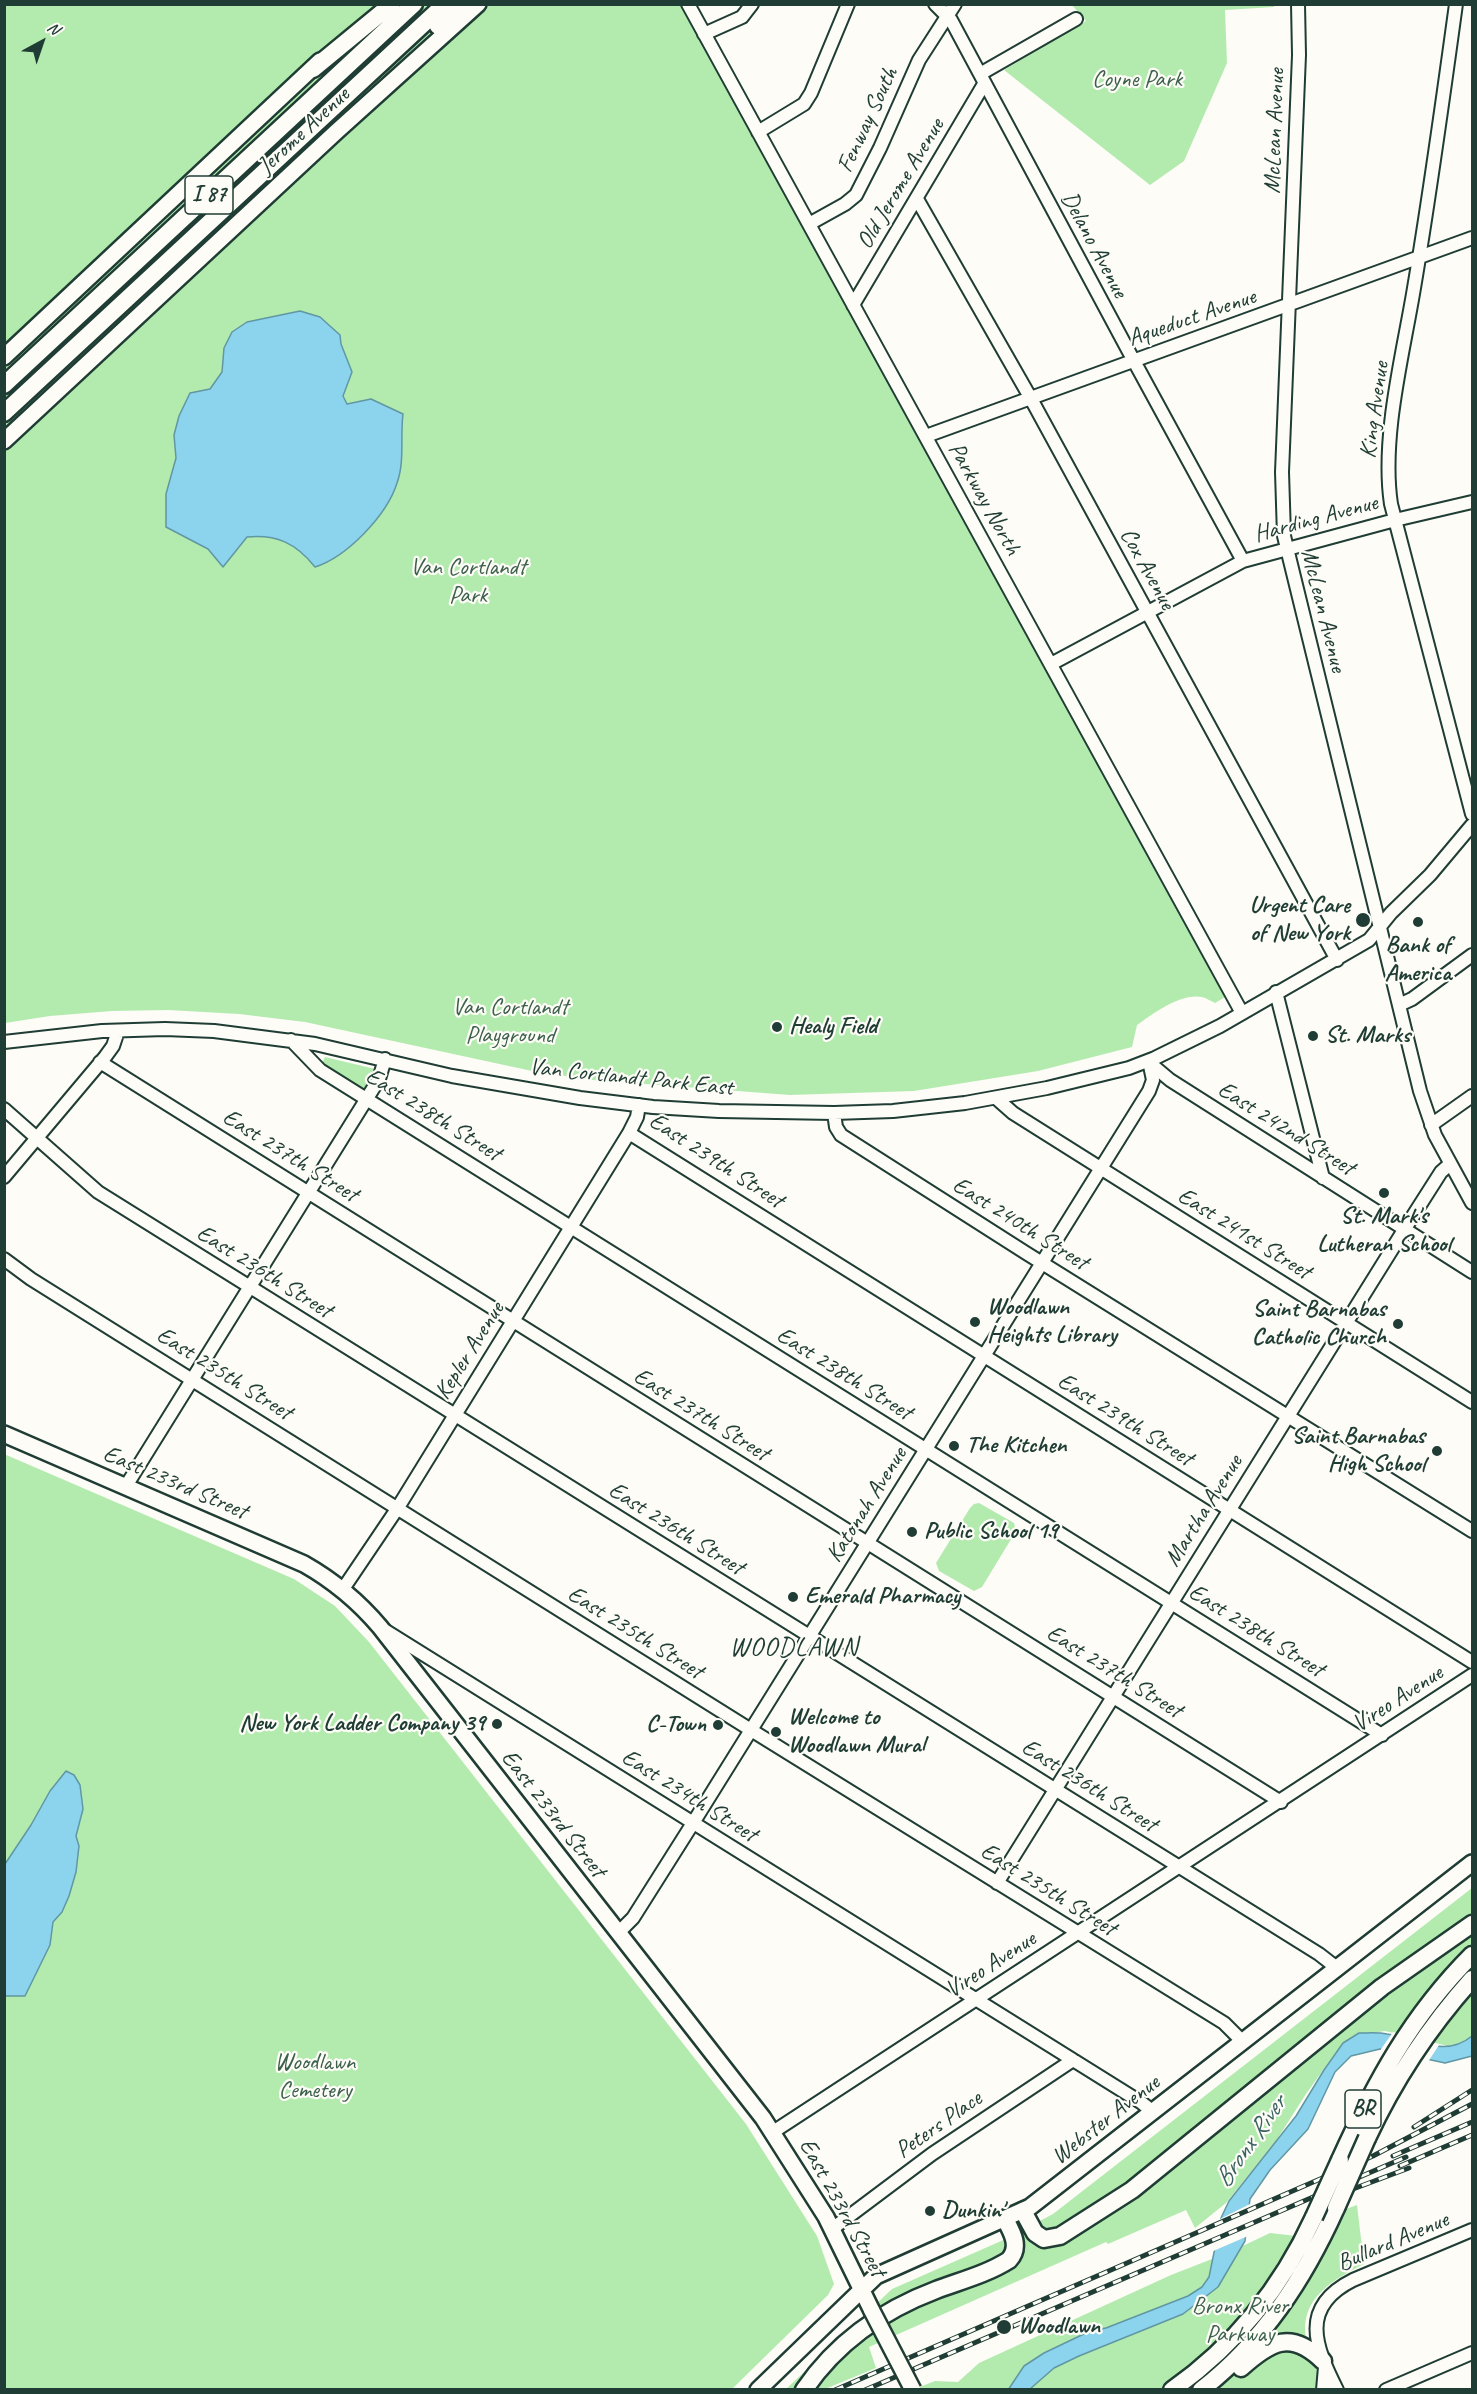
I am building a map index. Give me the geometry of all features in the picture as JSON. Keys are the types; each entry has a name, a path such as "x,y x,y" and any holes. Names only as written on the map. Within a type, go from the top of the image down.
{"highway":[{"path":"313,69 392,4"},
{"name":"I 87","path":"4,385 414,4"},
{"name":"I 87","path":"4,413 445,4"},
{"path":"366,78 423,39 463,4"},
{"path":"1023,2211 1035,2233 1044,2239 1060,2236 1093,2217 1138,2186 1382,1988 1473,1924"},
{"name":"BR","path":"1201,2390 1237,2358 1274,2317 1304,2272 1367,2138 1409,2030 1444,1986 1473,1955"},
{"name":"BR","path":"1172,2390 1213,2358 1261,2308 1290,2264 1340,2160 1398,2062 1428,2033 1473,1979"},
{"path":"804,2390 823,2365 849,2340 883,2316 920,2296 1009,2260 1014,2255 1016,2245 1005,2219"},
{"path":"1215,2390 1257,2354 1279,2342 1295,2342 1303,2345 1324,2364"}],"main road":[{"name":"Jerome Avenue","path":"4,357 313,69 378,4"},
{"name":"Jerome Avenue","path":"4,441 336,132 478,4"},
{"name":"East 233rd Street","path":"4,1434 304,1564 343,1589 380,1627 773,2132 832,2229 913,2390"},
{"name":"Webster Avenue","path":"758,2390 861,2289 884,2271 1023,2211 1473,1863"}],"street":[{"name":"Parkway North","path":"688,4 1242,1013"},
{"path":"705,34 742,17 752,4"},
{"path":"758,132 804,104 811,93 848,4"},
{"name":"Delano Avenue","path":"935,4 947,15 1243,561"},
{"name":"Fenway South","path":"809,224 845,204 856,195 880,148 919,60 955,4"},
{"name":"McLean Avenue","path":"1298,4 1300,36 1282,501 1287,550 1420,1091 1431,1125 1473,1203"},
{"name":"King Avenue","path":"1456,4 1420,256 1390,436 1387,480 1395,520 1473,814"},
{"name":"Old Jerome Avenue","path":"853,305 917,199 982,79 1076,19"},
{"name":"Cox Avenue","path":"917,199 1030,397 1337,960"},
{"name":"Aqueduct Avenue","path":"926,436 1473,238"},
{"name":"Harding Avenue","path":"1051,664 1243,561 1395,520 1473,502"},
{"name":"Van Cortlandt Park East","path":"4,1042 118,1030 214,1031 340,1048 452,1076 562,1095 639,1105 719,1111 834,1113 902,1110 996,1098 1078,1081 1149,1060 1242,1013 1337,960 1370,940 1390,913 1438,866 1473,825"},
{"path":"1399,1005 1412,999 1473,955"},
{"path":"1276,992 1323,1178"},
{"path":"4,1177 113,1046 118,1030"},
{"name":"East 238th Street","path":"291,1040 315,1066 1382,1735"},
{"path":"126,1486 379,1079 385,1059"},
{"name":"East 242nd Street","path":"1149,1060 1165,1078 1473,1272"},
{"name":"Katonah Avenue","path":"618,1933 631,1921 693,1823 1153,1084 1149,1060"},
{"name":"East 237th Street","path":"100,1062 1281,1802"},
{"path":"1431,1125 1473,1096"},
{"name":"East 241st Street","path":"996,1098 1013,1113 1473,1402"},
{"name":"East 239th Street","path":"639,1105 637,1117 629,1133 1473,1662"},
{"name":"East 236th Street","path":"4,1109 98,1192 1319,1954 1337,1968"},
{"name":"East 240th Street","path":"834,1113 836,1127 841,1135 1473,1531"},
{"name":"Kepler Avenue","path":"343,1589 397,1509 629,1133"},
{"name":"Martha Avenue","path":"997,1883 1404,1230 1441,1172 1450,1164"},
{"name":"East 235th Street","path":"4,1259 31,1279 397,1509 1224,2023 1243,2042"},
{"name":"East 234th Street","path":"380,1627 1153,2112"},
{"name":"Vireo Avenue","path":"773,2132 1473,1675"},
{"name":"Peters Place","path":"832,2229 920,2162 1072,2060"},
{"name":"Bullard Avenue","path":"1324,2364 1316,2331 1317,2318 1322,2304 1336,2289 1473,2230"},
{"path":"1386,2390 1473,2353"},
{"path":"1323,2390 1324,2364"},
{"path":"1324,2364 1337,2390"}],"green space":[{"name":"Van Cortlandt Park","path":"4,5 681,5 1225,997 1215,1003 1202,997 1176,1001 1137,1025 1132,1047 1038,1071 914,1091 790,1095 593,1080 532,1071 305,1022 239,1014 168,1010 112,1011 50,1016 5,1023"},
{"name":"Coyne Park","path":"1072,5 1274,5 1274,7 1225,10 1227,63 1184,161 1150,185 1004,70 1086,21"},
{"path":"325,1057 375,1069 363,1094 320,1067"},
{"name":"Woodlawn Cemetery","path":"4,1454 294,1579 335,1606 369,1642 746,2124 817,2236 834,2284 828,2295 733,2388 5,2389"},
{"path":"979,1503 1014,1523 1016,1531 982,1587 974,1591 939,1571 936,1563 970,1508"},
{"name":"Bronx River Parkway","path":"1472,1888 1472,2037 1452,2047 1385,2031 1355,2036 1336,2052 1276,2141 1226,2203 1195,2228 1186,2210 1108,2244 1106,2242 869,2347 876,2368 825,2389 785,2390 892,2289 1008,2238 1053,2214"},
{"name":"Bronx River Parkway","path":"1357,2205 1364,2264 1340,2277 1319,2294 1307,2316 1305,2330 1318,2378 1315,2389 912,2390 935,2381 958,2382 979,2363 1171,2275 1230,2252 1270,2233 1296,2236 1303,2225"}],"water":[{"path":"300,311 320,317 340,335 341,344 352,372 343,396 347,404 371,399 403,414 401,466 397,483 375,521 352,544 327,562 315,567 293,546 276,539 257,536 247,537 223,567 208,549 166,527 166,494 176,458 174,435 179,416 190,393 210,389 222,372 224,348 232,332 247,322"},
{"path":"66,1771 74,1775 80,1785 83,1809 76,1836 79,1846 76,1872 62,1912 53,1922 50,1945 25,1996 5,1996 5,1864 50,1791"},
{"path":"1359,2033 1384,2033 1441,2047 1462,2043 1472,2036 1472,2056 1445,2063 1380,2049 1351,2056 1335,2072 1308,2129 1270,2170 1250,2199 1245,2241 1218,2287 1183,2314 1054,2368 1030,2389 1008,2390 1024,2366 1044,2353 1090,2331 1106,2328 1188,2296 1202,2287 1209,2277 1221,2218 1229,2201 1296,2116 1343,2043"}],"pier":[{"path":"1393,2032 1439,2045 1428,2062 1379,2052"},
{"path":"1252,2203 1248,2236 1211,2252 1218,2220"}],"railway":[{"path":"1414,2127 1472,2090"},
{"path":"835,2390 1373,2156 1472,2104"},
{"path":"1393,2156 1472,2122"},
{"path":"1400,2166 1472,2135"},
{"path":"865,2390 1406,2157"},
{"path":"1345,2192 1409,2168"}],"place":[{"name":"Urgent Care of New York","path":"1363,920"},
{"name":"Bank of America","path":"1418,922"},
{"name":"Healy Field","path":"777,1027"},
{"name":"St. Marks","path":"1313,1036"},
{"name":"St. Mark's Lutheran School","path":"1384,1193"},
{"name":"Woodlawn Heights Library","path":"975,1322"},
{"name":"Saint Barnabas Catholic Church","path":"1398,1324"},
{"name":"The Kitchen","path":"954,1446"},
{"name":"Saint Barnabas High School","path":"1437,1451"},
{"name":"Public School 19","path":"912,1532"},
{"name":"Emerald Pharmacy","path":"793,1597"},
{"name":"New York Ladder Company 39","path":"497,1724"},
{"name":"C-Town","path":"718,1725"},
{"name":"Welcome to Woodlawn Mural","path":"776,1732"},
{"name":"Dunkin'","path":"930,2211"},
{"name":"Woodlawn","path":"1004,2327"}],"district":[{"name":"WOODLAWN","path":"794,1648"}],"park label":[{"name":"Van Cortlandt Playground","path":"510,1022"}],"water label":[{"name":"Bronx River","path":"1251,2142"}]}
